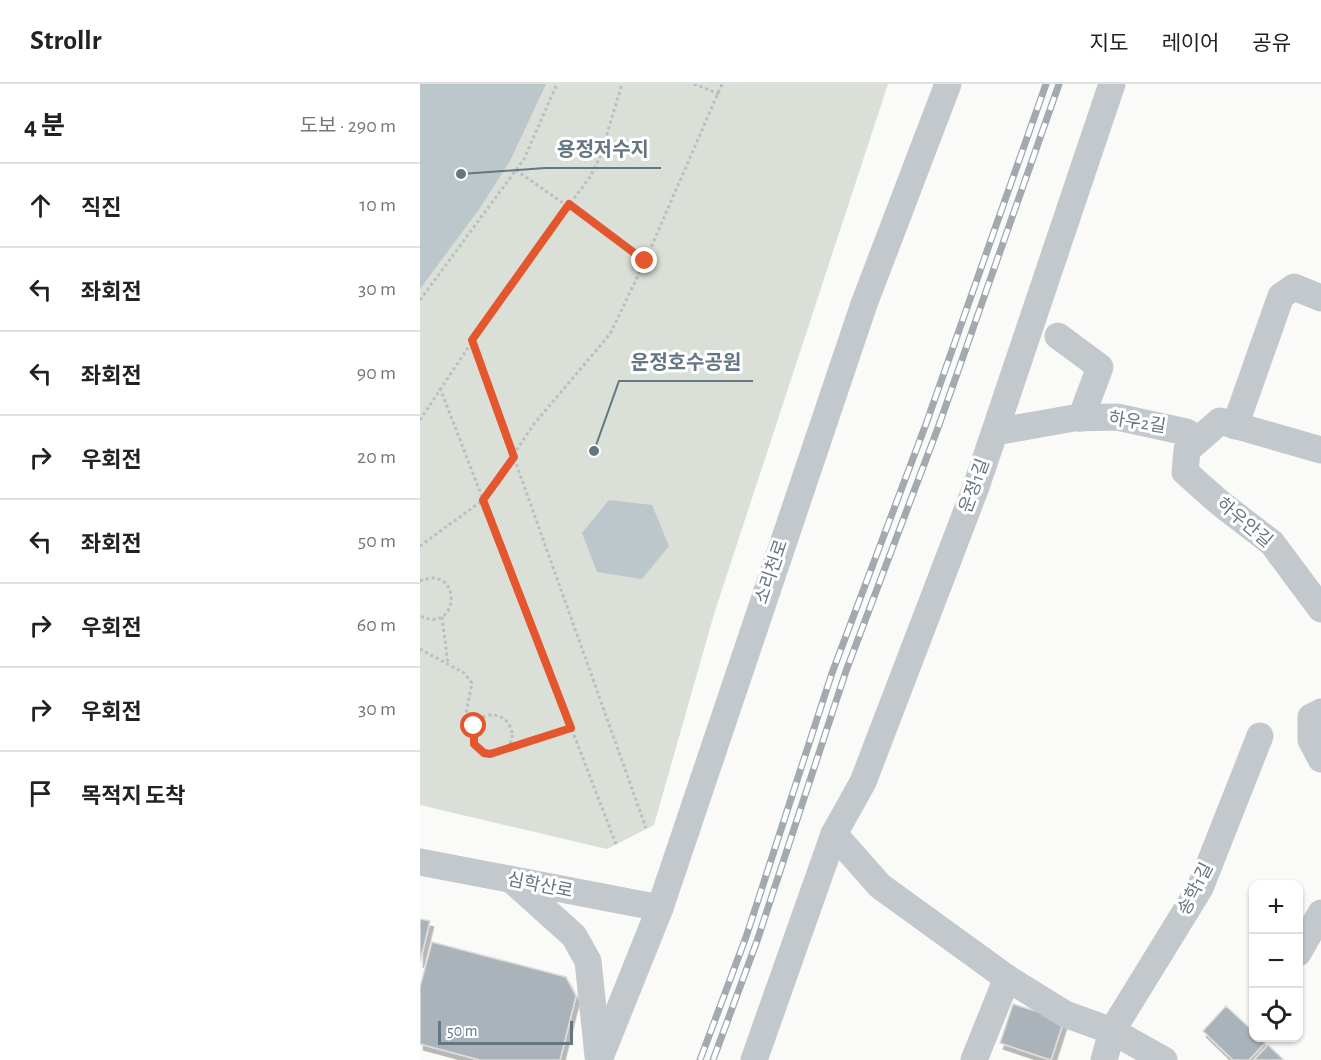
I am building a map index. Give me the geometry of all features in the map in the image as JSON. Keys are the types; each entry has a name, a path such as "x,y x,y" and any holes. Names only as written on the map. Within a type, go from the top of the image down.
{"street":[{"name":"소리천로","path":"598,1060 660,908 864,304 948,84"},
{"path":"939,111 955,84"},
{"name":"운정1길","path":"834,834 863,782 995,432 1112,84"},
{"path":"1235,426 1281,296 1294,287 1321,298"},
{"path":"1058,336 1100,367 1081,418"},
{"name":"하우2길","path":"995,432 1081,418 1117,417 1186,432 1198,439"},
{"path":"1198,439 1220,421 1321,450"},
{"name":"하우안길","path":"1198,439 1187,450 1185,472 1220,503 1272,543 1321,609"},
{"path":"1320,758 1311,740 1311,717 1321,712"},
{"name":"송학1길","path":"1104,1060 1112,1031 1200,888 1260,736"},
{"path":"754,1060 834,834 880,886 1006,978 1065,1014 1112,1031 1164,1060"},
{"name":"심학산로","path":"420,862 660,908"},
{"path":"513,881 574,936 588,961 598,1060"},
{"path":"1303,946 1321,913"},
{"path":"974,1060 1006,978"}],"path":[{"path":"420,300 524,159 557,84"},
{"path":"420,420 472,340 590,177 600,157 622,84"},
{"path":"694,84 719,94"},
{"path":"420,546 483,500 534,424 610,334 645,261 722,84"},
{"path":"516,170 569,204 645,261"},
{"path":"472,340 646,828"},
{"path":"440,388 616,844"},
{"path":"420,579 442,580 451,592 451,606 442,617 428,619 420,616"},
{"path":"442,617 448,664"},
{"path":"420,649 464,673 472,682 466,713 476,723"},
{"path":"507,748 511,729 503,718 490,715 476,723 472,738 478,749 484,753 496,754 507,748 571,728"}],"shaded area":[{"path":"420,84 888,84 714,614 654,825 607,849 420,805"},
{"path":"420,84 546,84 511,159 480,208 420,289"},
{"path":"609,500 652,505 669,546 642,579 597,572 582,533"}],"building":[{"path":"420,919 430,921 420,962"},
{"path":"432,942 566,977 576,996 560,1060 480,1060 420,1044 420,987"},
{"path":"1013,1004 1064,1020 1051,1060 1000,1043"},
{"path":"1226,1006 1249,1027 1249,1042 1265,1043 1249,1060 1233,1060 1203,1031"},
{"path":"1268,1045 1284,1060 1254,1060"}],"railway":[{"path":"700,1060 746,937 832,673 926,424 1046,84"},
{"path":"713,1060 757,941 846,671 939,425 1059,84"}],"place":[{"name":"용정저수지","path":"461,174"},
{"name":"운정호수공원","path":"594,451"}],"route":[{"path":"474,726 472,732 474,744 484,753 490,754 496,754 507,748 571,728 483,500 514,457 472,340 569,204 645,261"}]}
